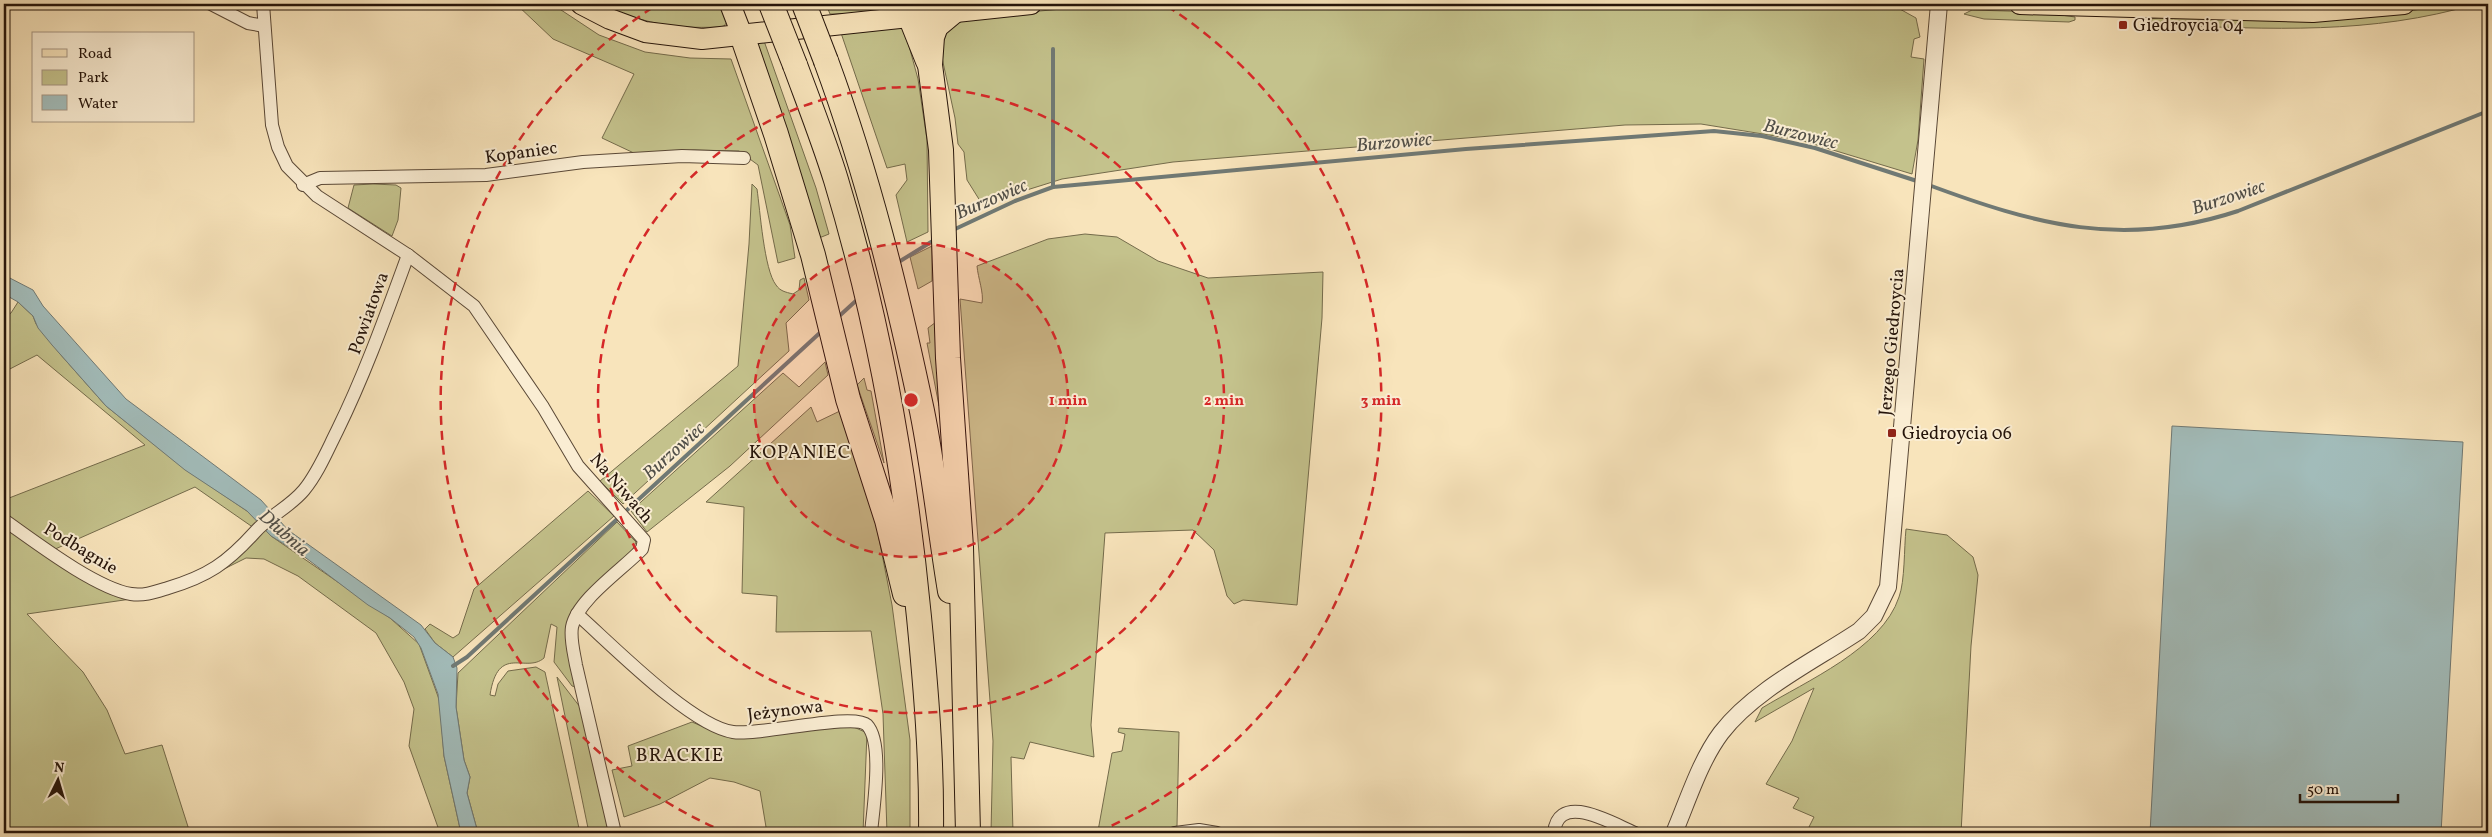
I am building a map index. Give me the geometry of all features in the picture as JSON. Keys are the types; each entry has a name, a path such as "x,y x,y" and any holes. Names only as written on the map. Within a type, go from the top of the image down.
{"highway":[{"path":"771,4 836,180 884,375 899,453 911,540 928,711 931,833"},
{"path":"804,4 848,120 883,238 932,465 962,668"},
{"path":"908,10 930,65"},
{"path":"954,11 936,26 930,48 930,65 941,150 946,317 961,548 962,668 968,833"},
{"path":"742,35 776,134 813,255 848,399 887,520 923,658"}],"main road":[{"path":"581,4 616,22 645,32 689,39 742,35 908,10 954,11 1031,4"},
{"path":"730,4 742,35"},
{"path":"2020,4 2305,12 2368,9 2404,4"}],"street":[{"path":"211,4 248,23 264,26"},
{"name":"Powiatowa","path":"145,594 194,580 212,571 236,553 259,527 280,512 303,491 323,459 365,372 408,256 341,213 303,185 287,166 274,136 263,4"},
{"name":"Jerzego Giedroycia","path":"1674,833 1707,756 1721,734 1744,708 1859,631 1874,616 1885,596 1890,577 1939,4"},
{"name":"Kopaniec","path":"303,185 320,178 486,175 583,162 682,156 744,158"},
{"name":"Na Niwach","path":"408,256 459,292 478,311 543,407 578,466 644,540 642,549 589,599 577,614 572,627 572,643 615,833"},
{"name":"Podbagnie","path":"4,520 48,551 101,582 128,593 145,594"},
{"name":"Jeżynowa","path":"577,614 688,711 715,728 753,734 847,720 864,723 870,730 876,748 871,833"},
{"path":"1554,833 1558,818 1566,812 1573,811 1592,815 1635,833"},
{"path":"1175,833 1199,830 1217,833"}],"green space":[{"path":"516,4 552,4 599,35 645,52 690,58 731,59 790,225 795,258 778,263 758,165 739,151 694,150 636,154 602,138 634,74 553,39"},
{"path":"598,4 720,4 727,22 724,26 720,27 671,26 630,16"},
{"path":"826,4 886,4 871,13 830,14"},
{"path":"1116,4 1806,4 1898,8 1916,18 1920,37 1914,39 1911,57 1924,59 1918,140 1912,174 1800,140 1701,124 1625,125 1173,162 1062,179 982,204 967,180 964,152 958,144 955,118 941,53 942,27 953,19"},
{"path":"2445,4 2476,4 2398,21 2320,28 2203,27 2163,25 2151,22 2151,19 2161,17 2304,20 2375,16"},
{"path":"1972,10 2040,12 2075,17 2075,20 2069,22 1984,19 1964,14"},
{"path":"903,24 918,79 927,140 928,232 907,242 896,195 907,180 905,164 887,168 840,30"},
{"path":"763,38 816,188 829,234 819,238 754,43"},
{"path":"752,184 757,189 768,266 772,277 779,289 793,294 799,290 800,280 804,278 809,300 786,323 789,351 623,504 600,481 738,366 749,244"},
{"path":"354,185 396,185 401,188 398,220 392,236 348,208"},
{"path":"1085,234 1117,237 1158,261 1208,278 1323,272 1322,318 1297,605 1243,600 1234,604 1227,596 1214,550 1193,530 1105,533 1091,725 1094,757 1030,742 1024,759 1011,757 1013,833 991,833 993,741 960,299 982,303 977,266 1048,239"},
{"path":"932,246 932,281 918,289 910,257"},
{"path":"18,302 33,316 36,324 61,355 106,406 185,469 247,511 259,523 254,528 195,487 53,550 4,514 4,500 145,445 37,355 4,372 4,317 11,313"},
{"path":"936,322 941,406 939,406 927,343 930,343 928,328"},
{"path":"825,362 828,375 730,466 647,532 631,511 783,373 799,387"},
{"path":"864,378 867,390 871,391 884,463 857,385"},
{"path":"811,407 817,422 842,410 873,508 892,605 910,740 910,833 887,833 883,714 871,631 776,632 777,596 742,593 744,507 706,502"},
{"path":"588,491 614,516 453,657 435,643 425,629 430,624 453,638 459,634 474,589"},
{"path":"617,522 636,542 632,551 575,610 576,687 572,686 554,662 557,627 551,624 544,658 537,662 506,665 499,670 494,679 490,695 495,696 498,684 508,671 536,667 545,672 580,833 478,833 467,793 470,777 464,760 456,707 458,673"},
{"path":"4,523 138,598 27,614 83,672 107,710 125,754 162,745 190,833 4,833"},
{"path":"264,528 271,536 390,618 419,644 440,702 444,756 461,833 440,833 409,746 414,709 404,682 376,633 298,576 264,559 246,558 206,578 246,550"},
{"path":"1906,529 1947,535 1973,557 1978,575 1971,646 1961,833 1806,833 1814,817 1793,808 1799,798 1766,784 1792,741 1814,688 1755,722 1762,708 1841,662 1860,648 1890,616 1901,590"},
{"path":"557,677 580,707 609,833 589,833"},
{"path":"692,722 715,732 845,723 867,733 863,833 767,833 760,791 734,782 710,778 660,804 624,817 612,770 632,766 628,746"},
{"path":"1119,728 1179,732 1177,826 1149,833 1101,833 1098,831 1112,753 1122,751 1125,734 1118,732"}],"water":[{"name":"Dłubnia","path":"4,275 33,290 43,306 126,399 261,500 288,530 421,625 435,643 453,657 457,668 456,707 464,760 470,777 467,793 478,833 461,833 444,756 438,694 421,648 414,637 302,555 271,536 247,511 185,470 106,406 38,328 33,316 18,302 4,294"},
{"path":"2172,426 2463,442 2441,833 2150,833"}],"waterway":[{"path":"1053,49 1053,187"},
{"name":"Burzowiec","path":"1926,184 2005,211 2043,221 2080,227 2118,230 2156,229 2196,222 2238,211 2488,111"},
{"name":"Burzowiec","path":"953,230 1015,201 1053,187 1466,149 1714,131 1762,136 1815,148 1920,182"},
{"name":"Burzowiec","path":"897,263 936,239"},
{"name":"Burzowiec","path":"836,319 859,298"},
{"name":"Burzowiec","path":"453,666 467,657 823,330"}],"place":[{"name":"Giedroycia 04","path":"2123,25"},
{"name":"Giedroycia 06","path":"1892,433"}],"district":[{"name":"KOPANIEC","path":"800,451"},
{"name":"BRACKIE","path":"680,754"}]}
